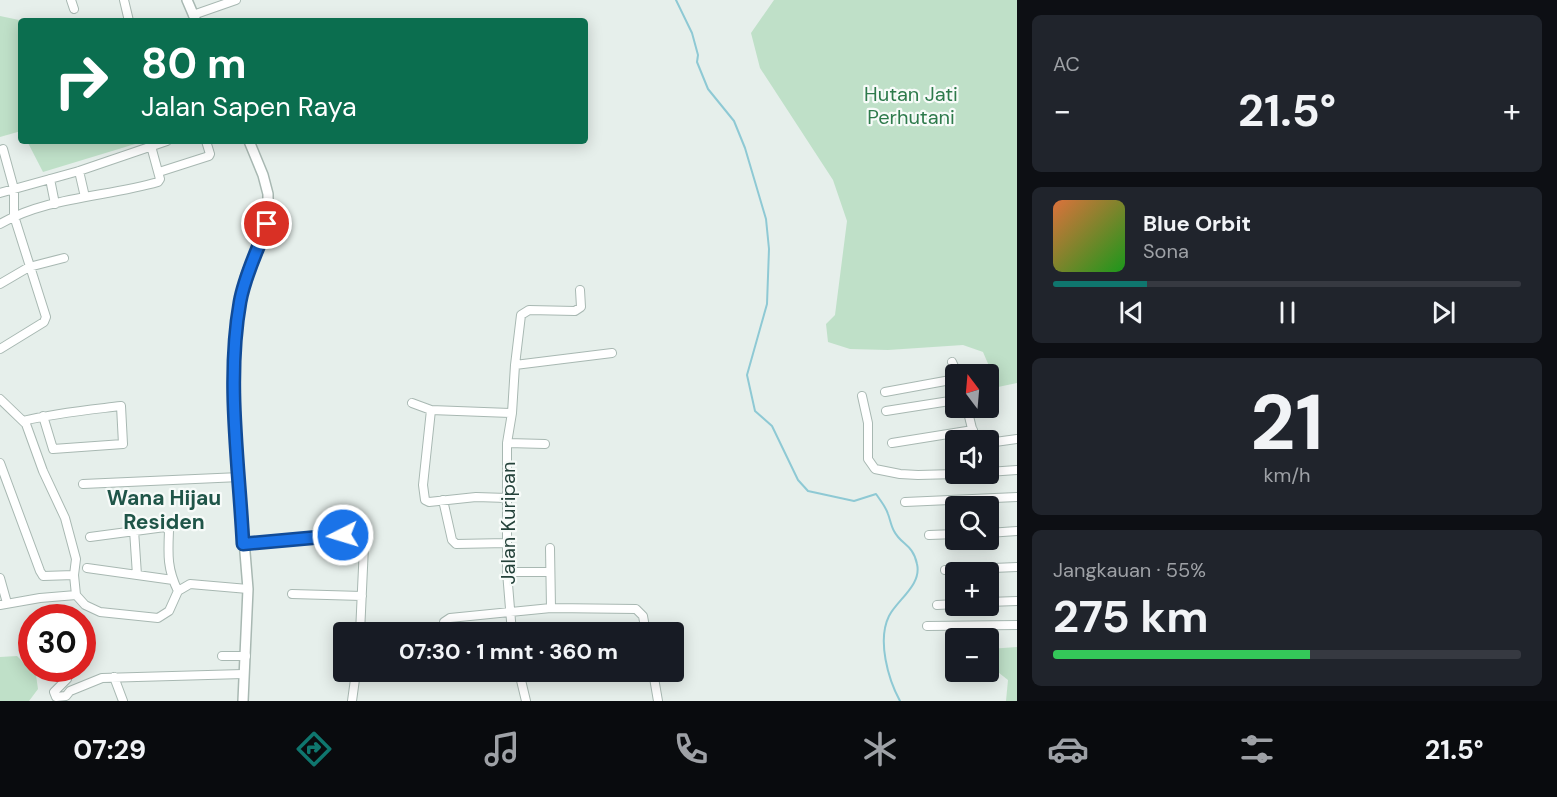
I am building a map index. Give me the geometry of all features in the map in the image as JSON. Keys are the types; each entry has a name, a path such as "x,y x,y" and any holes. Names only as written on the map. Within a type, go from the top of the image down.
{"street":[{"path":"71,0 74,9"},
{"path":"124,0 128,18"},
{"path":"187,0 195,18"},
{"path":"197,18 236,0"},
{"path":"0,193 79,171 157,144"},
{"path":"159,171 209,156 207,144"},
{"path":"243,701 248,589 237,454 234,345 246,275 267,224 268,210 268,194 264,175 250,144"},
{"path":"0,224 14,216 55,204 158,182 159,171 151,146"},
{"path":"0,349 44,322 46,317 14,216 14,189 3,149"},
{"path":"79,171 86,197"},
{"path":"50,179 55,204"},
{"path":"0,284 29,267 64,258"},
{"name":"Jalan Kuripan","path":"510,622 507,572 507,443 521,315 529,310 575,311 580,307 580,290"},
{"path":"515,365 612,353"},
{"path":"885,392 945,381"},
{"path":"862,396 868,423 868,459 875,469 918,476 945,475"},
{"path":"0,399 24,422 65,518 76,560 74,576 76,596 85,605 100,612 158,618 170,611 178,591 190,584 248,589"},
{"path":"886,411 945,402"},
{"path":"412,403 430,411 512,413"},
{"path":"24,422 43,416 121,406 123,444 53,449 43,416"},
{"path":"430,411 423,493 425,500 429,502 476,497 507,498"},
{"path":"970,418 973,430"},
{"path":"892,443 945,434"},
{"path":"999,441 1017,439"},
{"path":"507,443 545,444"},
{"path":"0,463 43,576 74,576"},
{"path":"999,471 1017,470"},
{"path":"83,484 240,477"},
{"path":"905,502 1017,497"},
{"path":"443,500 452,540 456,544 507,543"},
{"path":"90,537 162,527 168,529 168,555 173,580 178,591"},
{"path":"134,530 136,575"},
{"path":"999,532 1017,531"},
{"path":"928,535 945,534"},
{"path":"243,544 343,535"},
{"path":"361,622 364,546"},
{"name":"Jalan Kuripan","path":"549,548 551,608"},
{"path":"999,568 1017,567"},
{"path":"87,568 173,580"},
{"path":"507,572 549,572"},
{"path":"0,578 4,604 40,598 76,596"},
{"path":"292,594 362,596"},
{"path":"999,602 1017,601"},
{"path":"937,605 945,605"},
{"path":"444,622 450,618 551,608 636,609 643,616 644,622"},
{"path":"927,626 1017,625"},
{"path":"222,656 246,656"},
{"path":"96,680 114,677 243,674"},
{"path":"114,677 123,701"},
{"path":"64,682 54,692 56,697 66,696 70,691 92,682"},
{"path":"352,701 355,682"},
{"path":"521,682 526,701"},
{"path":"646,701 658,700 655,682"}],"green space":[{"name":"Hutan Jati Perhutani","path":"774,0 1017,0 1017,383 999,387 999,364 988,364 983,352 963,345 888,350 850,349 828,342 826,324 835,315 847,221 833,180 760,68 751,33"},
{"path":"0,16 18,20 18,132 0,137"},
{"path":"29,144 135,144 43,172"},
{"path":"1017,647 1017,701 1006,701 1008,680 999,673 999,648"},
{"path":"0,657 18,657 18,682 37,682 38,689 29,701 0,701"}],"waterway":[{"path":"676,0 692,33 698,55 697,62 708,89 734,121 745,148 766,219 769,249 767,304 747,375 755,411 772,426 798,480 808,491 854,501 876,494 886,509 897,536 910,548 915,557 918,572 916,579 889,616 884,636 885,659 900,701"}],"district":[{"name":"Wana Hijau Residen","path":"164,510"}],"route":[{"path":"267,224 246,275 234,345 234,390 243,544 343,535"}]}
